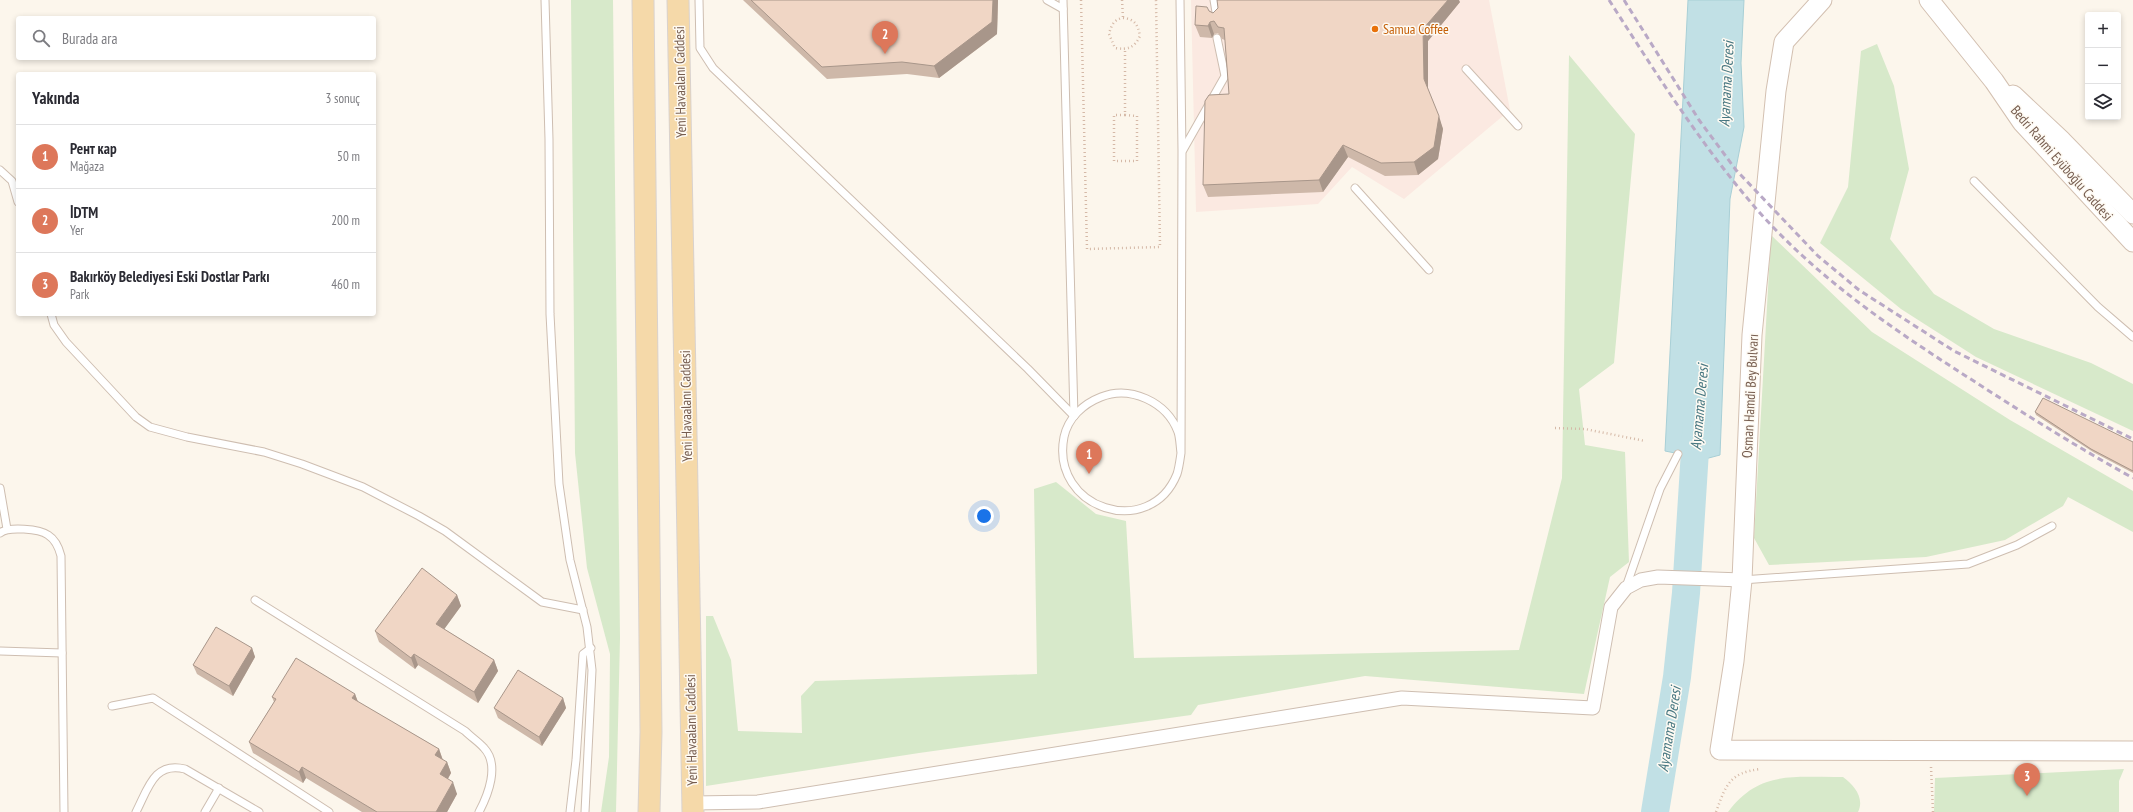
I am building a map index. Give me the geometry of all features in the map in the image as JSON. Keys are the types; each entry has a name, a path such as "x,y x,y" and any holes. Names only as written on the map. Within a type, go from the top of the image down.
{"main road":[{"path":"643,0 651,732 649,812"},
{"name":"Yeni Havaalanı Caddesi","path":"678,0 693,808"},
{"path":"639,812 651,732"}],"street":[{"name":"Osman Hamdi Bey Bulvarı","path":"1822,0 1784,42 1776,91 1752,335 1734,580 1734,661 1720,750 2133,751"},
{"name":"Bedri Rahmi Eyüboğlu Caddesi","path":"1929,0 1994,81 2022,122 2133,242"},
{"name":"Bedri Rahmi Eyüboğlu Caddesi","path":"1994,81 2013,95 2062,141 2133,214"},
{"path":"693,808 758,802 1402,698 1593,708 1611,607 1626,588 1641,580 1658,577 1734,580"}],"lane":[{"path":"545,0 549,139 550,314 556,442 564,526 570,560 591,648 592,692 585,812"},
{"path":"699,0 700,48 713,68 1023,364 1074,416"},
{"path":"1047,0 1063,9"},
{"path":"1063,0 1074,416"},
{"path":"1180,0 1182,151 1181,453 1177,474 1167,491 1150,504 1130,511 1110,510 1090,502 1074,488 1065,470 1062,449 1065,432 1074,416 1089,402 1109,394 1130,393 1150,400 1167,413 1178,432 1181,453"},
{"path":"1214,0 1217,20"},
{"path":"1182,151 1225,76 1217,38"},
{"path":"1466,69 1518,126"},
{"path":"0,170 12,182 16,195"},
{"path":"1974,181 2098,307 2133,337"},
{"path":"1355,188 1429,270"},
{"path":"52,316 54,324 66,342 136,418 150,427 187,437 264,452 302,464 363,487 445,531 542,602 583,610"},
{"path":"1626,588 1660,489 1678,454"},
{"path":"0,488 7,529"},
{"path":"1734,580 1968,564 2017,545 2052,526"},
{"path":"0,533 7,529 42,532 48,535 57,545 61,556 64,812"},
{"path":"255,600 465,731 486,749 493,770 486,799 479,812"},
{"path":"570,812 576,760 583,654 591,648"},
{"path":"0,651 62,653"},
{"path":"112,706 153,698 329,812"},
{"path":"136,812 156,774 168,768 177,767 186,769 259,812"},
{"path":"205,812 219,788"}],"path":[{"path":"1081,0 1087,249 1160,247 1156,0"},
{"path":"1122,0 1123,18"},
{"path":"1118,18 1123,18 1136,22 1140,36 1136,45 1125,50 1115,48 1108,34 1112,25 1118,18"},
{"path":"1125,50 1125,115"},
{"path":"1114,115 1125,115 1137,116 1138,161 1114,161 1114,115"},
{"path":"1555,428 1585,429 1645,441"},
{"path":"1931,766 1933,812"},
{"path":"1716,812 1726,787"}],"shaded area":[{"path":"1191,0 1489,0 1510,110 1404,199 1352,167 1318,204 1196,212"}],"green space":[{"path":"571,0 613,0 620,638 616,812 601,812 609,757 610,654 587,568 575,453"},
{"path":"1877,44 1894,86 1909,169 1890,239 1934,294 1994,329 2091,363 2133,384 2133,431 1976,357 1901,309 1820,243 1848,187 1861,51"},
{"path":"1569,55 1635,134 1614,363 1579,389 1585,445 1625,452 1629,562 1610,577 1584,694 1365,676 1198,705 1191,715 919,753 706,786 706,616 713,616 731,660 738,731 802,733 801,696 815,681 1037,674 1034,489 1056,482 1096,514 1126,521 1134,658 1519,650 1562,478"},
{"path":"1771,235 1872,332 2010,420 2133,491 2133,532 2068,497 2063,506 2005,540 1926,557 1769,565 1754,538"},
{"path":"2124,769 2119,781 2119,812 1934,812 1935,778"},
{"path":"1794,777 1843,777 1857,792 1860,802 1858,812 1728,812 1740,798 1766,782"}],"water":[{"path":"1688,0 1744,0 1741,63 1744,127 1730,199 1720,455 1705,459 1665,451"}],"building":[{"path":"751,0 993,0 992,22 934,66 902,62 822,67"},
{"path":"1217,0 1448,0 1423,29 1424,79 1439,116 1434,147 1414,162 1381,163 1343,145 1319,180 1203,185 1205,101 1209,95 1229,94 1224,28 1218,27 1214,21 1210,22 1208,26 1195,25 1196,6 1207,7 1209,11 1213,13 1218,8"},
{"path":"2043,398 2133,442 2133,471 2091,449 2035,412"},
{"path":"422,568 457,595 436,624 494,660 474,692 414,654 411,658 375,631"},
{"path":"216,627 252,648 229,686 193,665"},
{"path":"296,658 355,694 352,698 439,749 435,755 447,762 440,774 453,782 436,812 377,812 302,767 299,772 249,742 276,699 272,697"},
{"path":"518,670 563,698 539,737 494,708"}],"waterway":[{"name":"Ayamama Deresi","path":"1655,812 1677,677 1686,593 1697,419"}],"railway":[{"path":"1609,0 1699,136 1760,213 1807,260 1859,303 1941,360 2030,417 2133,478"},
{"path":"1624,0 1699,120 1736,170 1818,256 1859,290 1954,351 2133,439"}],"place":[{"name":"Samua Coffee","path":"1375,29"},
{"name":"İDTM","path":"885,54"},
{"name":"Рент кар","path":"1089,474"},
{"name":"Bakırköy Belediyesi Eski Dostlar Parkı","path":"2027,796"}]}
